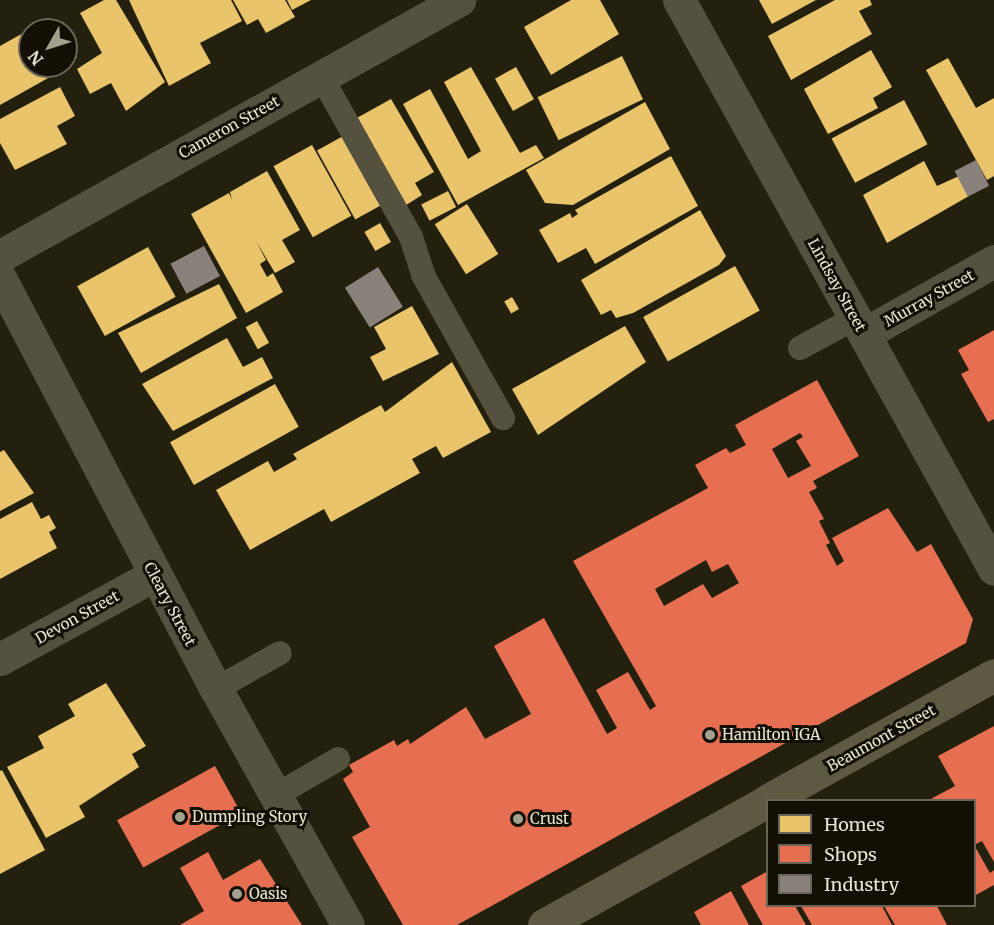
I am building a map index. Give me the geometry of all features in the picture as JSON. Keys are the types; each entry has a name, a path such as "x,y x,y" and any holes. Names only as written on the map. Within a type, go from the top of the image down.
{"main road":[{"name":"Beaumont Street","path":"772,799 994,675"},
{"name":"Beaumont Street","path":"544,925 766,802"}],"street":[{"name":"Cameron Street","path":"0,256 459,0"},
{"name":"Lindsay Street","path":"679,0 994,569"},
{"name":"Murray Street","path":"859,326 994,261"},
{"name":"Cleary Street","path":"0,278 154,574 348,925"},
{"name":"Devon Street","path":"0,659 154,574"}],"lane":[{"path":"321,76 411,237 423,275 503,418"},
{"path":"800,348 859,326"},
{"path":"216,689 280,653"},
{"path":"275,796 338,759"}],"building: Homes":[{"path":"104,0 116,0 165,82 126,111 111,83 90,94 78,68 102,53 80,13"},
{"path":"129,0 231,0 242,21 200,43 211,63 169,86"},
{"path":"233,0 285,0 295,17 266,33 258,19 247,25"},
{"path":"287,0 311,0 292,10"},
{"path":"571,0 600,0 619,34 551,75 524,27"},
{"path":"759,0 816,0 772,24"},
{"path":"835,0 870,0 872,5 859,11 872,34 791,80 768,36"},
{"path":"18,36 18,78 48,78 0,105 0,46"},
{"path":"871,50 892,87 873,98 878,108 828,134 804,89"},
{"path":"622,56 643,99 559,140 538,97"},
{"path":"948,58 976,108 994,98 994,176 987,180 926,70"},
{"path":"471,67 520,153 536,145 544,158 458,205 403,104 430,89 468,159 481,151 444,82"},
{"path":"516,67 534,99 513,111 495,79"},
{"path":"60,87 75,116 57,126 67,144 15,170 0,143 0,119"},
{"path":"391,99 434,172 415,183 422,195 403,207 355,119"},
{"path":"904,100 927,144 855,183 832,138"},
{"path":"645,102 670,149 573,205 545,203 526,170"},
{"path":"345,135 383,204 355,220 317,151"},
{"path":"312,145 351,216 313,237 274,166"},
{"path":"671,156 698,206 595,264 586,248 558,263 539,230 570,213 572,218 578,214 575,210"},
{"path":"924,161 937,186 959,176 969,196 887,243 863,195"},
{"path":"267,171 300,230 282,240 295,262 275,273 256,241 266,260 260,264 267,277 273,273 283,292 246,313 191,214 229,193 232,200 230,192"},
{"path":"448,191 456,207 429,221 421,205"},
{"path":"467,204 498,254 466,274 435,224"},
{"path":"700,210 726,256 719,265 633,313 616,318 611,310 601,315 581,280"},
{"path":"380,223 391,242 375,251 364,232"},
{"path":"148,247 176,297 105,336 77,286"},
{"path":"735,266 760,311 668,362 643,317"},
{"path":"219,284 237,318 141,373 118,333"},
{"path":"512,297 519,309 511,314 504,302"},
{"path":"412,306 439,354 383,381 370,357 386,349 374,327"},
{"path":"257,321 269,343 258,349 246,327"},
{"path":"625,326 646,362 538,435 512,389"},
{"path":"227,338 243,367 262,357 273,378 173,431 142,384"},
{"path":"452,362 491,432 443,458 436,446 412,459 420,473 331,522 324,509 250,550 216,490 268,461 274,472 297,459 293,454 381,405 385,412"},
{"path":"275,384 299,427 194,485 170,442"},
{"path":"4,450 34,493 0,511 0,452"},
{"path":"32,502 41,519 49,515 56,528 49,532 57,548 0,579 0,519"},
{"path":"106,683 146,746 132,754 139,767 79,806 85,817 46,838 7,767 44,748 38,736 75,716 68,704"},
{"path":"2,770 45,850 0,874 0,771"}],"building: Shops":[{"path":"994,330 994,419 988,422 961,374 969,370 958,350"},
{"path":"817,380 859,456 813,481 817,488 809,492 824,519 819,521 830,543 826,545 837,566 844,561 832,538 888,508 917,552 931,544 973,619 966,643 457,925 403,925 352,837 370,827 343,779 353,772 349,765 394,740 397,746 408,739 410,744 466,707 485,739 531,714 494,646 544,618 607,734 617,728 596,690 628,672 650,710 656,706 573,561 708,488 695,465 726,448 730,453 746,445 735,425","holes":["800,433 803,437 796,441 811,466 788,478 772,449","706,560 712,572 728,564 739,583 712,598 703,584 664,606 655,589"]},
{"path":"994,726 994,862 982,841 976,844 976,799 931,799 955,786 938,756"},
{"name":"Dumpling Story","path":"215,766 241,813 143,868 117,820"},
{"path":"976,848 990,873 994,870 994,885 976,895"},
{"name":"Oasis","path":"208,852 223,880 260,859 302,925 180,925 204,911 180,868"},
{"path":"766,872 766,907 796,907 806,925 763,925 741,886"},
{"path":"731,891 749,925 701,925 694,912"},
{"path":"802,907 883,907 892,925 812,925"},
{"path":"885,907 938,907 947,925 895,925"}],"building: Industry":[{"path":"976,160 989,186 968,197 955,171"},
{"path":"204,246 220,276 186,294 170,264"},
{"path":"378,267 403,307 370,328 345,288"}],"place":[{"name":"Hamilton IGA","path":"710,735"},
{"name":"Dumpling Story","path":"180,817"},
{"name":"Crust","path":"518,819"},
{"name":"Oasis","path":"237,894"}]}
